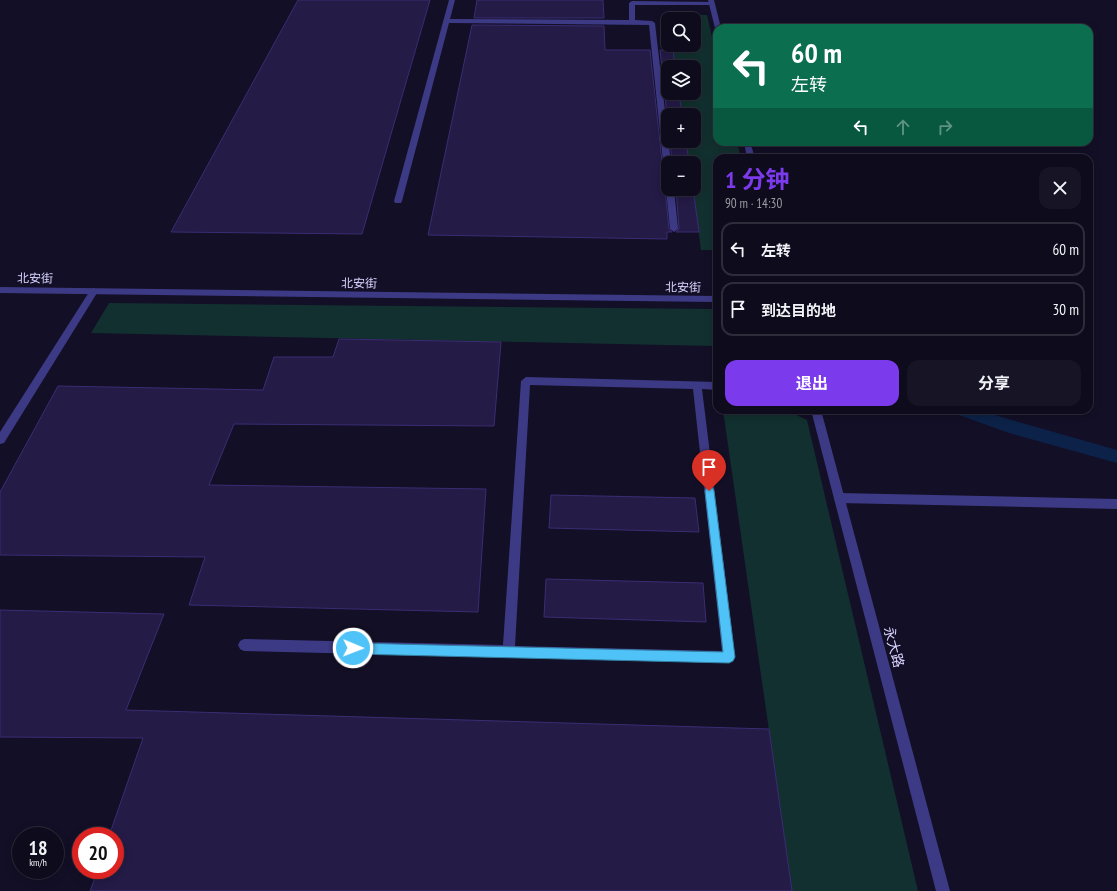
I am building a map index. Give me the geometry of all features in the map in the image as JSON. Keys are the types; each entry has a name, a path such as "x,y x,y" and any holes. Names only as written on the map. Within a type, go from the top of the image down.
{"street":[{"path":"398,201 452,0"},
{"path":"632,22 632,3 711,1 717,24"},
{"path":"446,21 652,23 666,156"},
{"path":"671,196 674,229"},
{"name":"北安街","path":"0,290 713,300"},
{"path":"0,440 94,291"},
{"path":"509,652 526,381 713,386"},
{"path":"244,645 729,657 697,385"},
{"name":"永大路","path":"817,414 942,891"},
{"path":"839,498 1117,504"}],"green space":[{"path":"701,15 707,15 713,41 713,146 738,146 740,154 713,154 713,250 701,250 694,196 701,196 701,156 688,156 687,148 701,148 701,108 681,108 680,100 701,100 701,60 674,60 673,52 701,52"},
{"path":"109,303 713,309 713,346 91,333"},
{"path":"724,414 794,414 807,420 918,891 792,891"}],"water":[{"path":"956,414 991,414 1117,450 1117,463 1009,433"}],"building":[{"path":"298,0 430,0 362,234 171,232"},
{"path":"477,0 603,0 604,18 474,18"},
{"path":"472,25 604,26 605,50 650,50 661,156 661,196 666,196 669,229 672,232 667,232 667,239 428,235"},
{"path":"660,50 661,52 673,52 674,60 661,60"},
{"path":"665,100 680,100 681,108 666,108"},
{"path":"671,148 687,148 688,156 671,156"},
{"path":"677,196 694,196 699,232 676,232 679,229"},
{"path":"339,339 501,342 494,426 234,424 209,485 486,489 478,612 189,605 205,557 0,555 0,492 58,386 263,390 274,357 333,357"},
{"path":"551,495 695,498 699,532 549,528"},
{"path":"546,579 703,583 706,622 544,617"},
{"path":"0,610 164,614 126,710 769,729 792,891 90,891 95,879 124,879 124,827 112,827 143,738 0,737"}],"route":[{"path":"353,648 729,657 709,491"}]}
